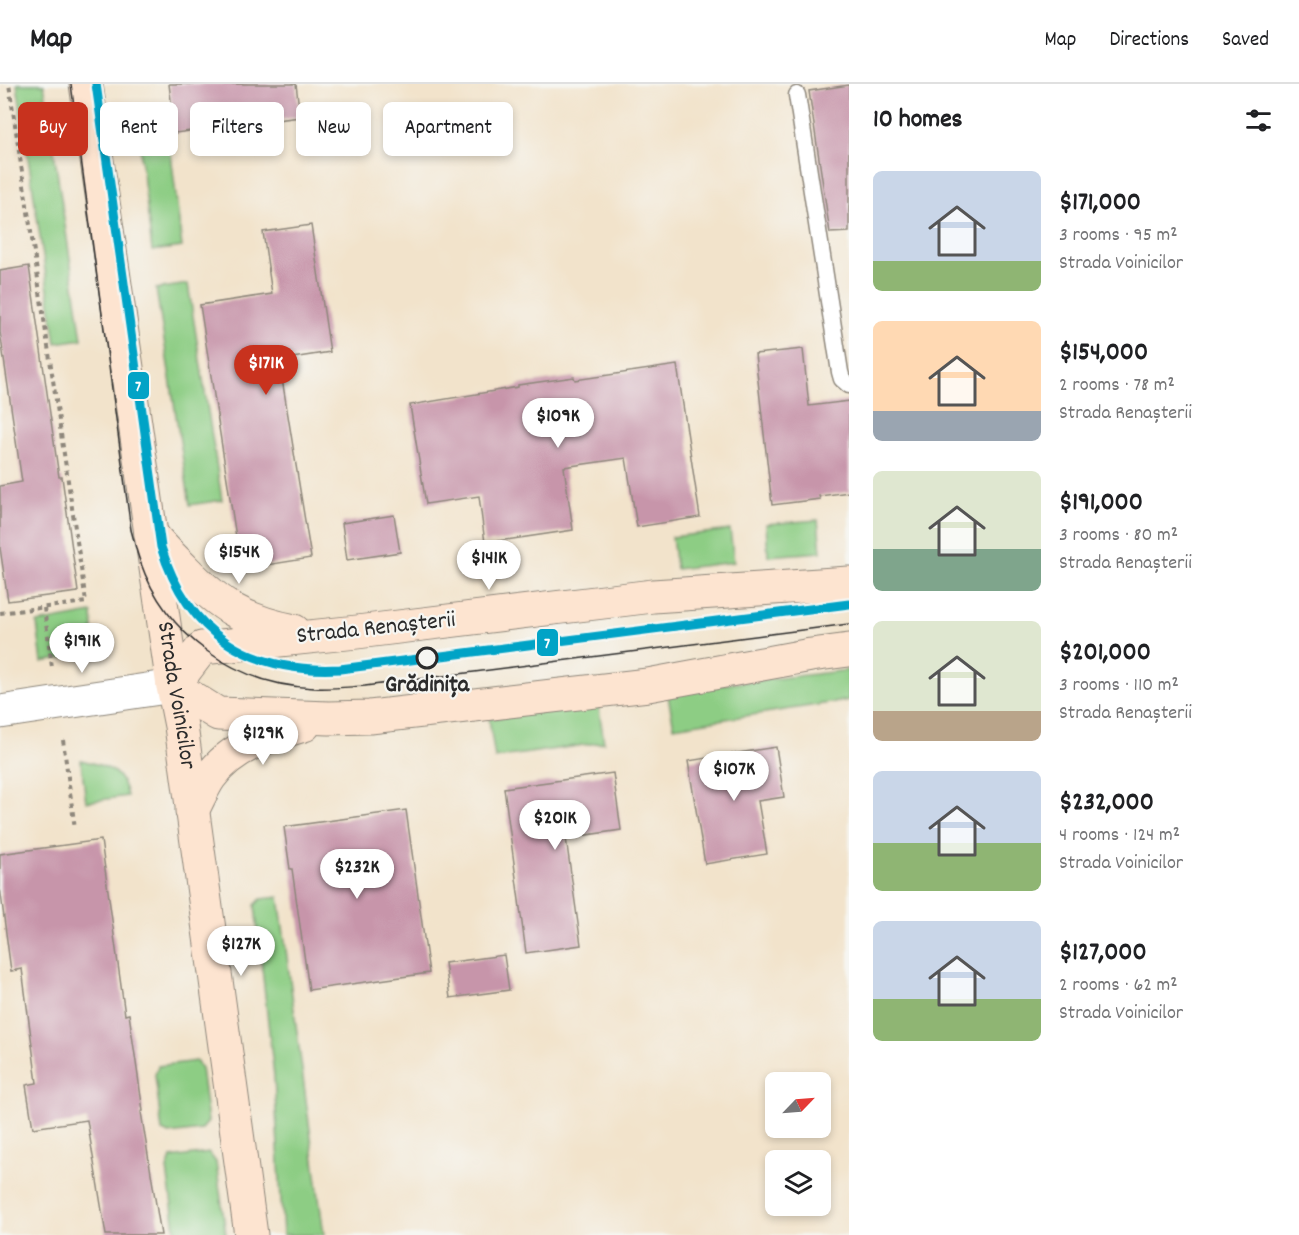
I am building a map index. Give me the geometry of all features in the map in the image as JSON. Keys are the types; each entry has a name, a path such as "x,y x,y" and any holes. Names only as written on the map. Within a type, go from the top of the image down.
{"street":[{"name":"Strada Voinicilor","path":"86,84 173,686 181,726 250,1235"},
{"path":"151,534 199,585 232,610 269,626 328,635"},
{"name":"Strada Renașterii","path":"173,686 201,648 652,596 849,584"},
{"path":"0,712 173,686 218,714 329,718 370,717 648,685 811,654 849,650"},
{"path":"192,811 210,777 231,754 280,732 329,718"}],"lane":[{"path":"798,95 840,372 842,379 849,385"}],"path":[{"path":"0,613 86,602 9,84"}],"green space":[{"path":"17,84 44,84 47,102 20,102"},
{"path":"28,156 55,156 82,339 56,343"},
{"path":"141,156 171,156 182,247 152,251"},
{"path":"188,284 222,500 190,505 156,289"},
{"path":"818,520 821,552 768,556 766,524"},
{"path":"730,530 734,562 676,569 672,537"},
{"path":"92,613 93,629 82,646 68,657 42,662 37,623"},
{"path":"849,670 849,700 674,727 667,691"},
{"path":"598,703 604,742 495,758 489,719"},
{"path":"81,760 112,770 121,780 127,796 86,802"},
{"path":"279,897 324,1235 283,1235 274,1076 255,905 261,899"},
{"path":"196,1061 201,1068 208,1122 201,1130 169,1134 162,1131 155,1075 158,1066"},
{"path":"209,1153 216,1162 226,1235 176,1235 167,1169 171,1158"}],"building":[{"path":"169,84 296,84 298,102 296,102 296,118 284,119 284,102 190,102 190,131 178,133 178,102 171,102"},
{"path":"849,85 849,232 830,233 809,91"},
{"path":"311,225 330,352 279,360 311,558 241,569 200,305 272,294 263,232"},
{"path":"29,266 78,592 8,601 0,548 0,486 22,482 0,332 0,271"},
{"path":"803,349 809,406 849,401 849,492 819,496 820,499 772,505 755,354"},
{"path":"677,365 700,517 637,527 626,458 564,467 573,530 485,543 479,496 426,504 410,405 518,387 518,385 574,377 575,380"},
{"path":"394,515 400,552 347,560 342,523"},
{"path":"776,747 784,797 758,801 767,854 705,864 688,761"},
{"path":"613,773 621,830 566,838 581,945 526,953 504,788"},
{"path":"406,810 429,973 309,990 284,827"},
{"path":"101,840 125,1015 129,1014 143,1111 141,1112 161,1235 106,1235 87,1120 33,1128 26,1085 37,1083 22,969 11,971 0,887 0,854"},
{"path":"504,955 509,990 450,998 445,963"}],"tram line":[{"path":"71,84 131,530 152,588 167,612 207,652 232,666 285,685 333,688 365,686 849,624"}],"transit line":[{"name":"7","path":"96,84 161,547 173,577 188,603 206,625 227,642 251,656 278,664 308,669 340,669 849,604"}],"place":[{"name":"Grădinița","path":"427,658"}]}
